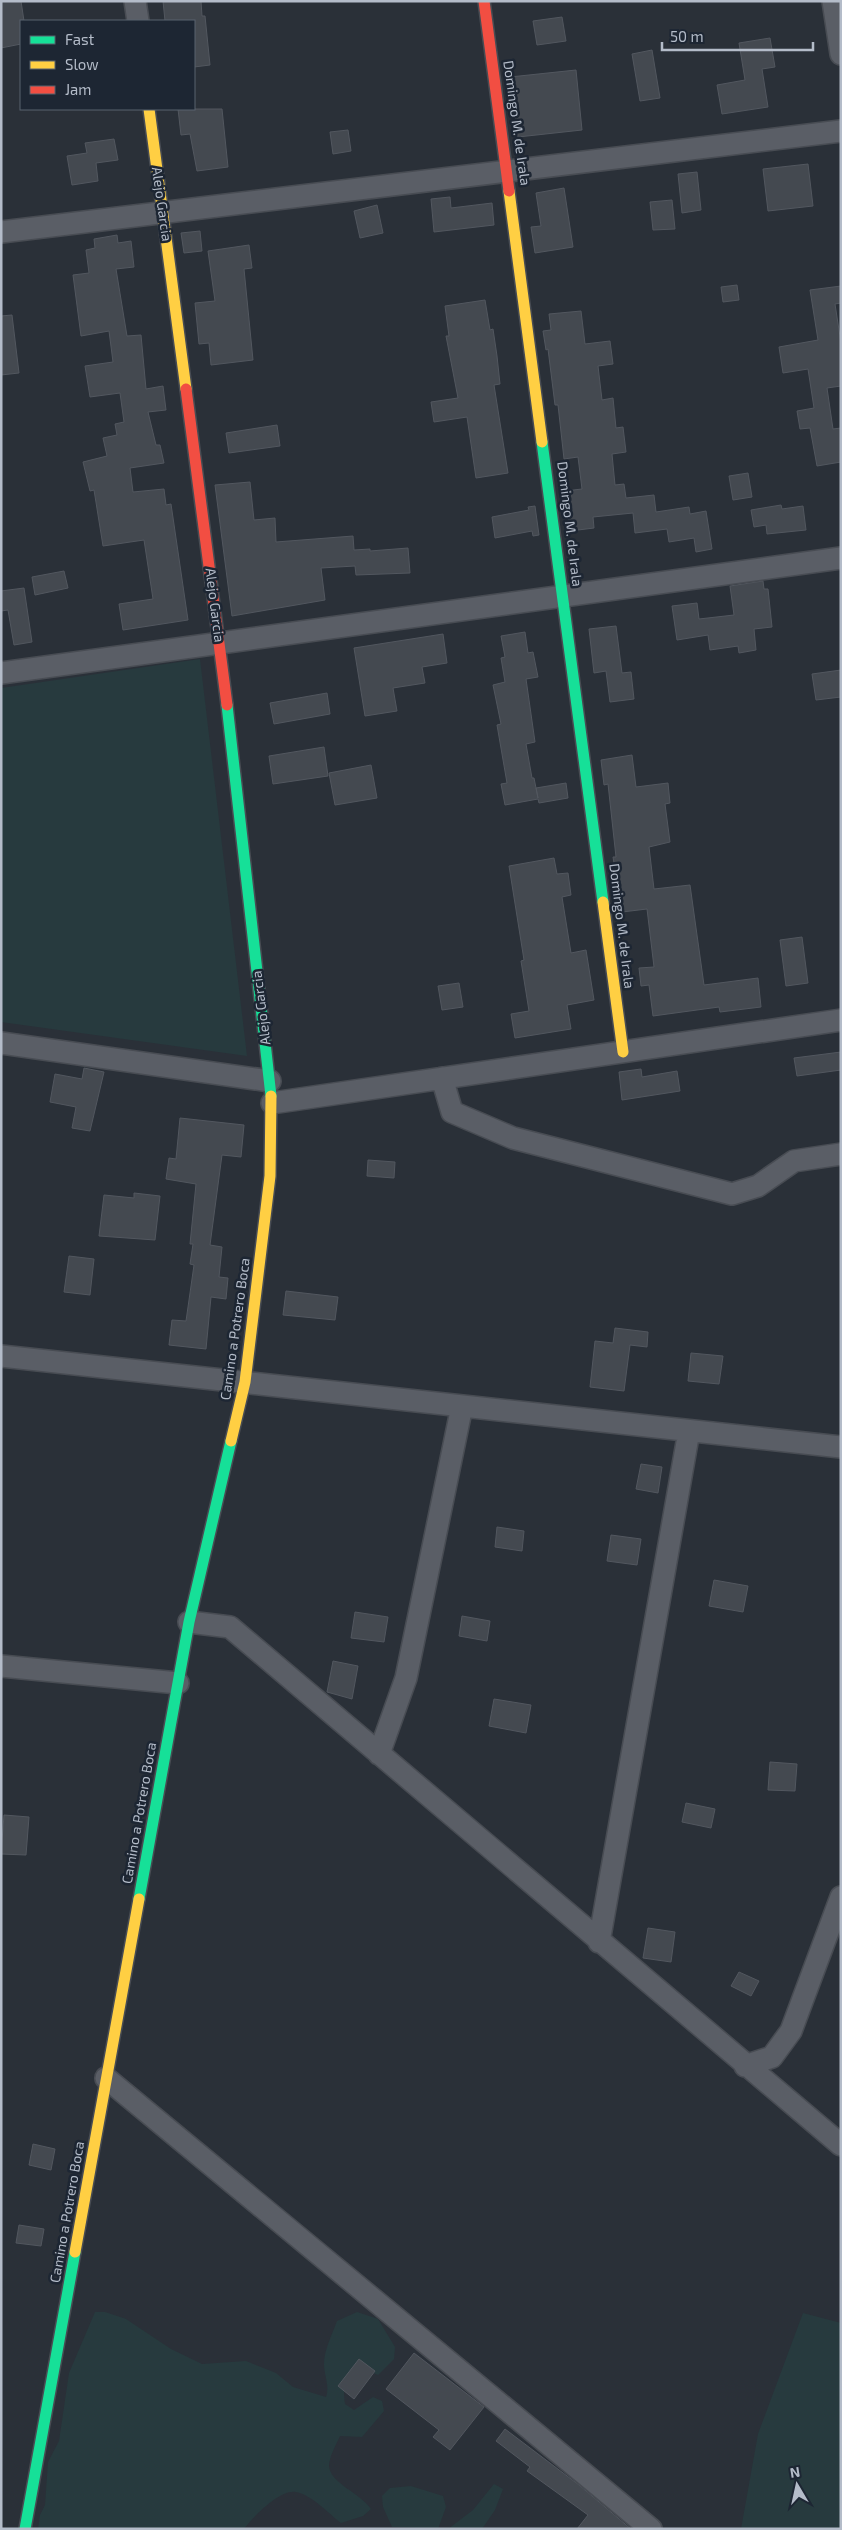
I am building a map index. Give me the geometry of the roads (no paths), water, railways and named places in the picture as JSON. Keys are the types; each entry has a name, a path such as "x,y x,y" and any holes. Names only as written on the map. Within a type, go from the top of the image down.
{"street":[{"path":"135,1 138,20"},
{"name":"Domingo M. de Irala","path":"484,1 508,171 623,1052"},
{"path":"833,1 841,54"},
{"name":"Alejo Garcia","path":"149,110 220,643 272,1103"},
{"path":"1,232 841,131"},
{"path":"1,673 841,558"},
{"path":"272,1103 841,1020"},
{"path":"1,1043 270,1081"},
{"path":"442,1078 452,1112 513,1138 732,1194 758,1186 794,1162 841,1154"},
{"name":"Camino a Potrero Boca","path":"25,2529 189,1622 245,1382 270,1176 272,1103"},
{"path":"1,1356 841,1448"},
{"path":"379,1754 406,1678 462,1406"},
{"path":"599,1942 689,1431"},
{"path":"189,1622 230,1627 745,2066 841,2145"},
{"path":"1,1666 178,1682"},
{"path":"745,2066 772,2056 791,2031 841,1897"},
{"path":"106,2078 651,2529"}]}
